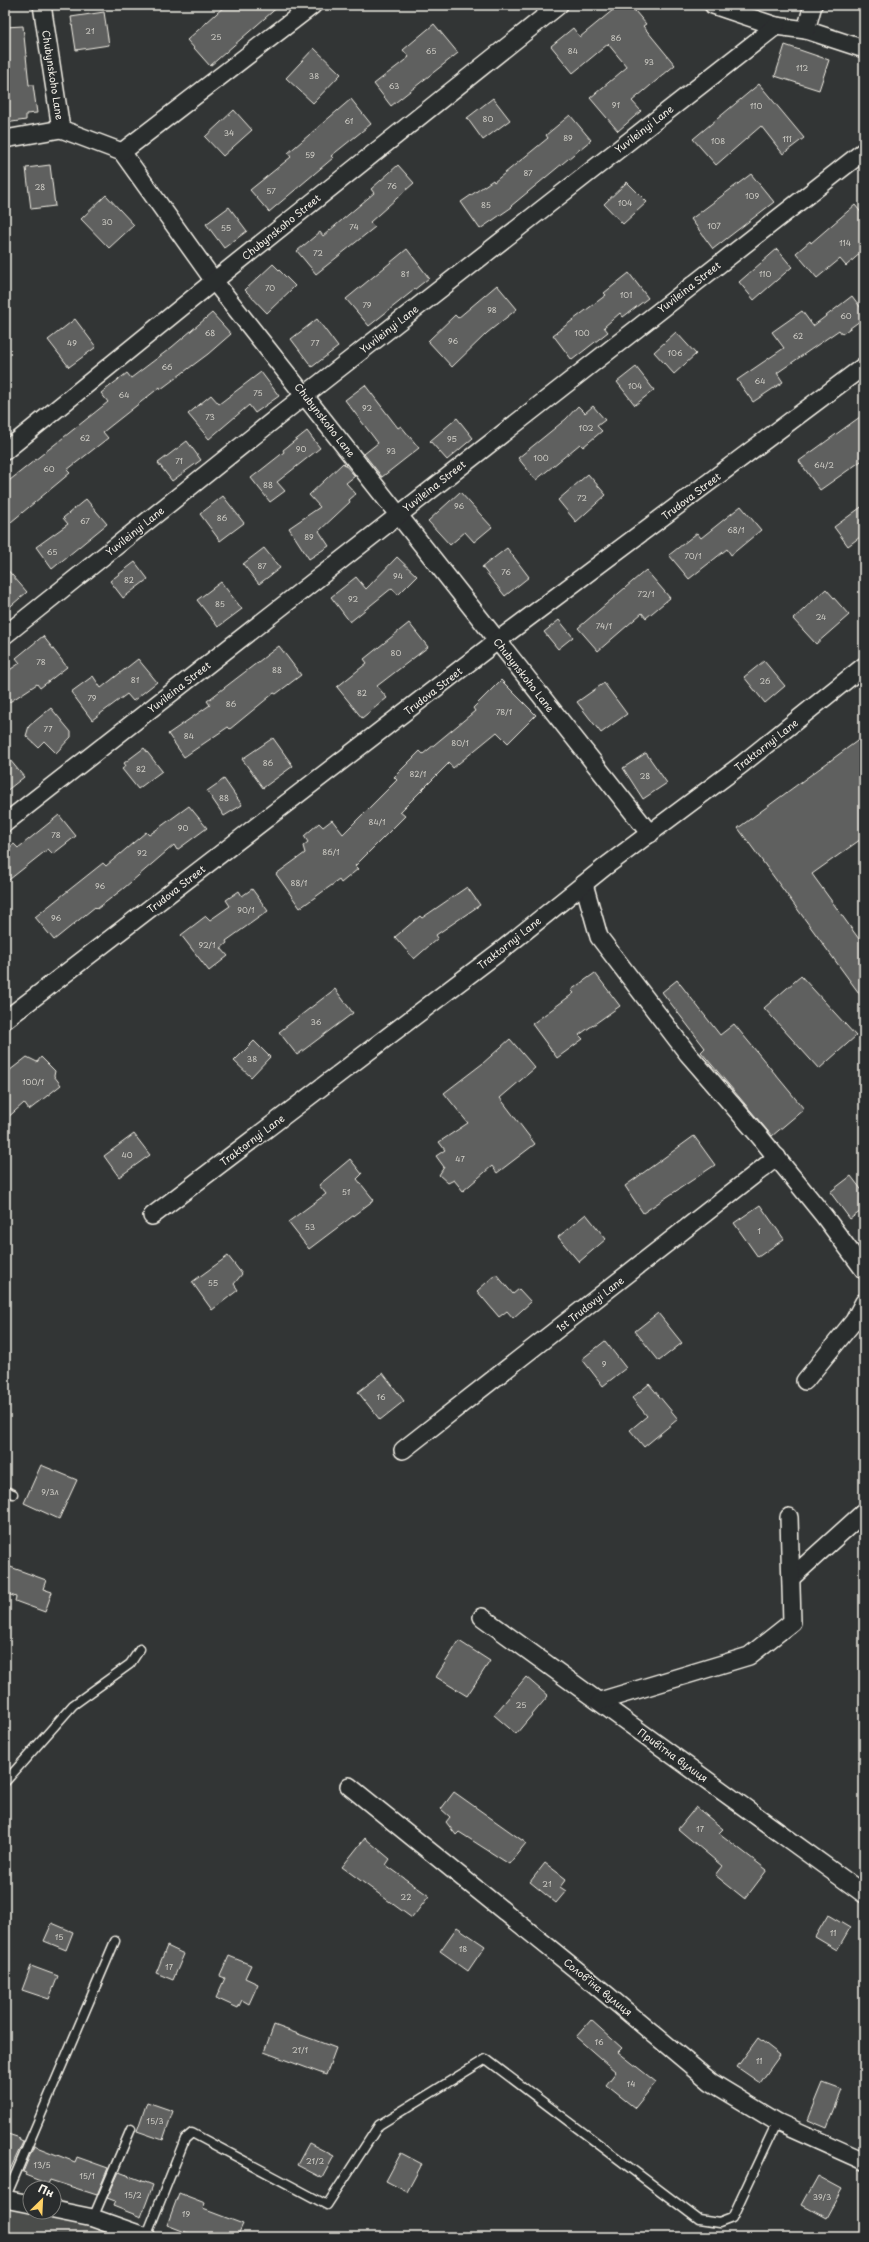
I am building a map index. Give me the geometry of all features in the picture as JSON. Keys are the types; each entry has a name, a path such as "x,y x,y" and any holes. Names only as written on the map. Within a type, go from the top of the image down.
{"street":[{"name":"Chubynskoho Lane","path":"42,5 61,128 122,152 214,281 650,834"},
{"path":"122,152 313,5"},
{"name":"Chubynskoho Street","path":"5,451 214,281 559,5"},
{"path":"713,5 776,26 806,30 864,49"},
{"path":"806,30 813,5"},
{"name":"Yuvileinyi Lane","path":"5,636 305,395 776,26"},
{"path":"5,139 61,128"},
{"name":"Yuvileina Street","path":"5,823 864,151"},
{"name":"Trudova Street","path":"5,1020 497,641 864,366"},
{"name":"Traktornyi Lane","path":"152,1216 503,949 584,884 861,676"},
{"path":"584,884 599,937 688,1054 777,1157 864,1270"},
{"name":"1st Trudovyi Lane","path":"403,1450 777,1157"},
{"path":"805,1381 854,1321 864,1302"},
{"path":"791,1578 864,1512"},
{"path":"600,1701 749,1656 792,1622 789,1516"},
{"name":"Привітна вулиця","path":"482,1617 600,1701 864,1894"},
{"name":"Соловʼїна вулиця","path":"349,1786 594,1984 712,2082 777,2122 864,2161"},
{"path":"5,2199 22,2202"},
{"path":"62,2212 93,2218 147,2237"}],"lane":[{"path":"5,1782 73,1705 130,1664 140,1649"},
{"path":"5,2199 115,1941"},
{"path":"147,2237 185,2139 192,2133 327,2204 379,2125 486,2059 699,2220 719,2223 732,2218 777,2122"},
{"path":"93,2218 131,2129"}],"shaded area":[{"path":"5,2207 22,2211 22,2220 62,2220 91,2226 124,2237 5,2237"}],"building":[{"path":"226,5 280,5 210,66 187,40"},
{"path":"619,5 630,5 646,24 643,26 675,65 632,101 641,111 618,131 590,98 627,67 608,44 573,73 551,46 573,28 580,37"},
{"path":"104,12 109,45 76,50 71,17"},
{"path":"434,24 458,53 391,106 374,84 409,57 403,50"},
{"path":"23,26 29,85 33,85 37,113 26,114 26,120 5,123 5,27"},
{"path":"785,45 829,60 819,90 775,76"},
{"path":"314,48 341,74 313,103 286,78"},
{"path":"759,84 804,138 783,154 761,126 716,165 693,139"},
{"path":"493,98 510,120 483,140 467,118"},
{"path":"351,99 371,124 331,156 333,158 269,212 250,190 291,157 288,153"},
{"path":"234,110 252,130 223,156 205,137"},
{"path":"570,115 591,140 511,206 512,207 480,229 461,202 493,180 494,182 548,138 546,135"},
{"path":"50,165 55,206 31,209 26,168"},
{"path":"398,165 414,183 370,222 375,227 316,274 297,251 320,232 323,236 374,193 371,189"},
{"path":"751,174 774,202 713,249 691,219"},
{"path":"627,182 647,202 623,224 604,204"},
{"path":"106,195 134,225 109,248 81,219"},
{"path":"855,205 864,216 864,250 846,266 840,259 817,278 796,253 810,241 811,243"},
{"path":"229,207 247,231 224,248 206,224"},
{"path":"407,249 429,278 369,326 346,299"},
{"path":"777,249 792,267 754,300 739,282"},
{"path":"273,264 295,286 267,313 245,290"},
{"path":"629,273 648,298 623,317 620,313 604,327 608,332 572,360 553,335 606,295 604,293"},
{"path":"497,285 517,309 487,333 452,367 428,341 455,315 458,318"},
{"path":"852,296 864,312 864,318 842,334 839,330 777,373 783,382 753,402 737,380 784,348 772,332 802,311 813,326"},
{"path":"212,313 231,334 208,354 161,389 160,387 103,432 108,438 67,470 70,473 5,527 5,484 108,402 101,393 127,373 131,378 172,347"},
{"path":"75,319 96,347 69,367 48,340"},
{"path":"317,319 338,347 312,367 291,339"},
{"path":"676,332 696,354 674,374 654,352"},
{"path":"636,367 654,390 635,405 617,382"},
{"path":"261,372 279,396 255,413 249,405 209,439 188,414 211,395 219,404"},
{"path":"365,385 398,428 401,426 419,448 382,477 364,454 378,443 345,400"},
{"path":"578,406 585,413 593,406 605,420 597,426 602,431 583,447 580,444 536,480 518,458 566,419"},
{"path":"864,414 864,459 820,490 799,461"},
{"path":"457,418 473,438 447,460 430,441"},
{"path":"307,431 320,448 277,482 285,491 270,502 251,478 284,452 283,450"},
{"path":"187,441 201,460 172,481 158,463"},
{"path":"343,463 355,476 346,483 356,494 349,500 350,502 319,531 329,546 309,559 289,528 320,507 309,495"},
{"path":"588,474 606,495 576,522 558,500"},
{"path":"460,492 492,527 474,542 465,532 450,545 428,521"},
{"path":"223,496 244,523 220,541 200,514"},
{"path":"86,499 107,524 52,569 36,547 68,524 63,518"},
{"path":"864,505 864,534 848,546 834,527"},
{"path":"741,506 761,530 731,555 727,549 689,579 669,555 697,533 701,538"},
{"path":"264,548 280,568 259,584 243,564"},
{"path":"507,548 529,577 505,596 482,567"},
{"path":"397,557 417,576 398,595 392,588 350,622 331,597 356,577 366,589"},
{"path":"135,562 148,579 123,598 110,581"},
{"path":"5,567 27,592 5,611"},
{"path":"646,570 670,598 646,618 642,613 598,651 578,628"},
{"path":"221,582 242,609 218,627 197,600"},
{"path":"826,589 849,615 816,644 793,619"},
{"path":"559,620 573,637 558,649 544,632"},
{"path":"409,623 428,647 377,686 387,698 362,718 337,687 367,663 364,659"},
{"path":"43,636 67,667 40,688 37,684 5,705 5,673 20,663 16,658"},
{"path":"279,646 301,675 276,694 274,693 230,729 228,727 184,757 168,734 210,705 207,701"},
{"path":"138,659 157,682 133,701 127,694 92,720 71,692 93,676 101,688"},
{"path":"764,661 785,686 765,703 744,677"},
{"path":"501,680 536,715 508,743 497,732 453,768 449,763 400,812 405,816 355,866 358,869 341,883 339,880 300,908 276,874 305,853 303,846 308,842 304,836 319,823 323,827 332,820 343,834 397,780 394,777 420,751 423,754 475,711 473,708"},
{"path":"604,683 627,714 601,733 577,702"},
{"path":"51,708 71,732 71,737 56,753 44,741 38,747 26,736 29,726"},
{"path":"864,736 864,837 812,874 864,946 864,1000 738,828"},
{"path":"273,738 293,766 263,788 242,759"},
{"path":"144,748 162,771 138,789 122,769 126,766 124,763"},
{"path":"646,753 667,783 643,799 623,768"},
{"path":"5,754 24,777 5,792"},
{"path":"224,779 242,805 224,816 207,791"},
{"path":"189,806 207,828 177,850 174,845 124,888 97,909 95,907 54,940 35,917 103,863 106,866 146,832 149,835"},
{"path":"59,815 76,836 53,854 48,849 5,883 5,851 14,844 18,848"},
{"path":"467,887 480,905 436,935 438,938 414,959 395,937 420,916 422,918"},
{"path":"252,889 268,911 226,941 227,943 221,948 228,956 209,971 181,935 206,916 210,920 230,906 226,900 239,891 242,896"},
{"path":"595,973 620,1006 579,1035 583,1039 557,1058 532,1024 574,993 571,990"},
{"path":"801,976 856,1036 819,1069 764,1008"},
{"path":"677,980 720,1035 734,1024 804,1109 772,1136 701,1052 705,1048 662,992"},
{"path":"335,989 353,1013 297,1055 279,1032"},
{"path":"510,1039 535,1068 500,1098 535,1144 497,1173 492,1166 463,1191 454,1180 448,1183 439,1175 444,1167 436,1156 445,1150 439,1142 468,1123 444,1093 482,1064"},
{"path":"254,1041 270,1057 251,1077 234,1061"},
{"path":"27,1057 37,1062 41,1057 55,1071 54,1076 61,1085 29,1110 24,1103 5,1120 5,1074"},
{"path":"134,1134 150,1155 119,1177 104,1156"},
{"path":"694,1136 715,1165 643,1213 625,1186"},
{"path":"350,1159 362,1174 357,1179 374,1200 309,1249 288,1222 326,1194 319,1185"},
{"path":"851,1176 864,1193 864,1209 850,1219 830,1192"},
{"path":"760,1205 784,1239 758,1257 734,1223"},
{"path":"586,1214 606,1239 579,1262 558,1237"},
{"path":"228,1256 242,1274 234,1284 238,1290 212,1310 192,1282"},
{"path":"496,1274 513,1294 519,1289 531,1302 513,1318 507,1311 499,1317 477,1291"},
{"path":"658,1313 682,1343 659,1361 635,1331"},
{"path":"605,1341 626,1368 603,1386 582,1359"},
{"path":"383,1373 404,1401 380,1420 358,1392"},
{"path":"649,1384 678,1419 644,1447 630,1430 647,1416 632,1398"},
{"path":"41,1465 77,1480 59,1519 24,1503"},
{"path":"5,1565 46,1580 43,1589 52,1592 45,1612 15,1601 16,1597 5,1593"},
{"path":"459,1641 490,1661 467,1696 436,1677"},
{"path":"526,1677 548,1696 516,1734 494,1715"},
{"path":"454,1792 526,1843 509,1864 459,1832 456,1835 446,1822 450,1817 441,1809"},
{"path":"696,1807 723,1829 719,1833 767,1870 745,1899 715,1875 722,1866 678,1829"},
{"path":"365,1838 390,1859 386,1865 429,1896 412,1918 342,1867"},
{"path":"545,1863 566,1879 560,1887 566,1891 556,1903 530,1882"},
{"path":"828,1915 850,1928 837,1950 815,1937"},
{"path":"52,1923 73,1932 66,1950 44,1941"},
{"path":"457,1927 485,1946 468,1971 440,1951"},
{"path":"167,1946 184,1954 173,1980 156,1973"},
{"path":"229,1956 251,1965 245,1978 258,1984 249,2004 242,2000 238,2008 216,1998 225,1978 220,1976"},
{"path":"31,1966 58,1976 49,1999 22,1990"},
{"path":"591,2020 622,2048 618,2052 656,2082 635,2108 606,2085 616,2072 576,2037"},
{"path":"274,2025 336,2048 326,2075 264,2052"},
{"path":"758,2038 780,2055 760,2083 737,2067"},
{"path":"823,2083 842,2090 827,2128 808,2120"},
{"path":"147,2102 173,2111 163,2140 137,2131"},
{"path":"5,2133 20,2138 19,2140 23,2142 8,2174 5,2174"},
{"path":"309,2143 334,2156 322,2178 297,2165"},
{"path":"34,2146 75,2162 77,2157 108,2168 97,2195 62,2184 62,2180 38,2180 25,2175 26,2173 23,2172"},
{"path":"401,2153 422,2164 407,2192 386,2181"},
{"path":"119,2172 153,2185 141,2217 113,2206 115,2201 107,2198"},
{"path":"818,2176 842,2189 826,2218 802,2205"},
{"path":"179,2193 205,2203 203,2209 243,2224 237,2237 198,2237 167,2225"}]}
